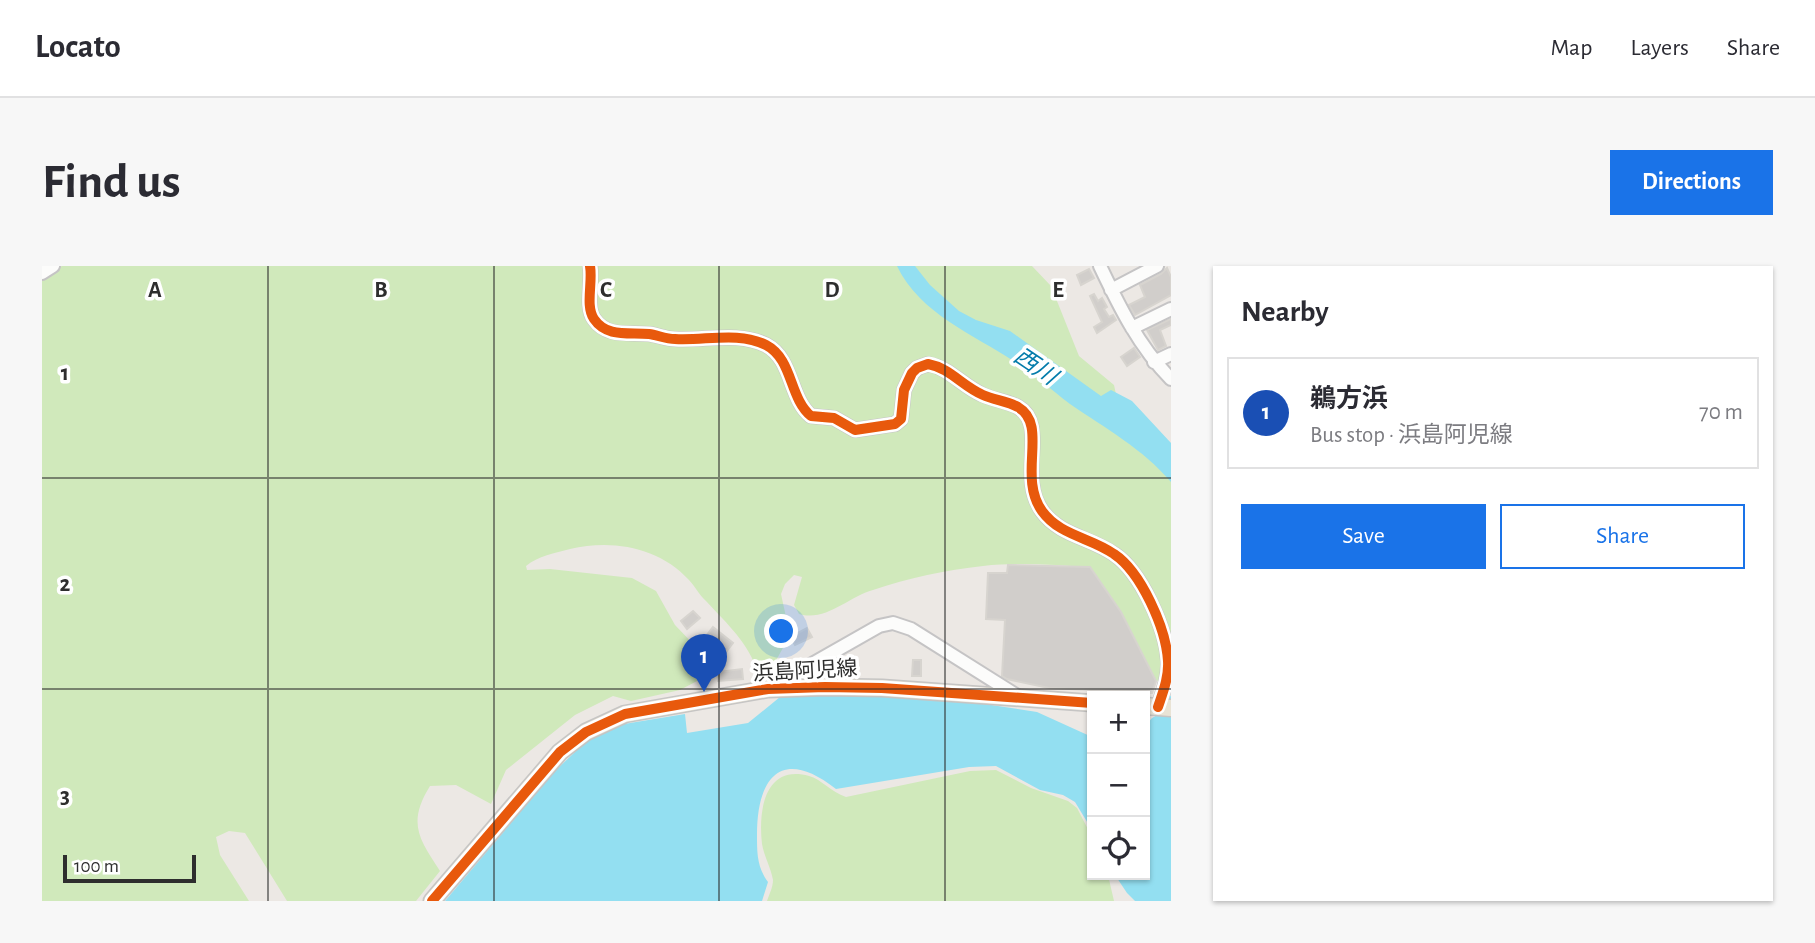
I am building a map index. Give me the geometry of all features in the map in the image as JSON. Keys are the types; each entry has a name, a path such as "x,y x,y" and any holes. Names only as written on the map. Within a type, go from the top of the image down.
{"main road":[{"name":"浜島阿児線","path":"432,901 546,766 586,732 611,719 643,709 768,689 825,687 882,688 1087,703"}],"street":[{"path":"42,272 54,266"},
{"path":"590,266 591,310 593,317 605,330 673,340 738,337 758,342 776,352 782,359 802,405 811,416 834,418 855,430 895,425 901,419 905,390 912,373 928,364 948,371 983,395 1017,406 1024,411 1033,426 1031,484 1041,509 1064,531 1115,554 1138,578 1145,593 1162,636 1168,662 1167,681 1159,707"},
{"path":"1100,266 1132,328 1154,362 1171,379"},
{"path":"1111,290 1157,266"},
{"path":"1132,328 1171,309"},
{"path":"1154,362 1171,354"},
{"path":"768,689 879,626 893,624 911,629 1023,699"}],"green space":[{"path":"62,266 1032,266 1051,286 1079,356 1114,385 1126,441 1162,467 1171,478 1171,683 1168,686 1156,680 1121,612 1089,567 1009,564 955,570 886,586 864,593 828,612 809,616 799,614 794,605 802,577 794,575 785,584 781,594 788,626 784,646 773,666 759,674 737,634 689,580 664,560 634,548 618,546 570,549 536,560 526,566 527,570 550,569 632,578 656,591 675,625 697,648 702,666 697,681 680,690 631,701 613,696 575,715 506,770 491,804 456,785 430,786 419,810 418,830 440,871 416,901 287,901 245,833 229,831 216,837 220,855 249,901 42,901 42,276"},
{"path":"996,770 1031,788 1068,801 1077,808 1087,827 1087,880 1109,880 1114,901 767,901 773,880 762,844 761,817 768,793 774,783 783,777 794,774 809,776 846,797 970,771"}],"water":[{"name":"西川","path":"897,266 915,266 930,285 959,311 976,320 1010,331 1101,396 1111,390 1132,401 1171,443 1171,482 1136,449 1029,372 933,310 907,283"},
{"path":"871,694 978,703 1037,712 1087,735 1087,822 1075,802 1063,795 1040,790 996,766 969,767 836,789 817,776 788,769 777,774 768,783 758,814 758,860 768,882 762,901 445,901 555,771 596,732 624,724 685,714 687,733 748,723 780,697"},
{"path":"1171,695 1171,901 1135,901 1118,880 1150,880 1150,720 1161,713"}],"building":[{"path":"1167,268 1171,277 1171,295 1135,315 1129,305 1145,297 1140,285"},
{"path":"1089,269 1094,278 1081,285 1077,275"},
{"path":"1094,294 1098,301 1102,298 1109,317 1113,315 1116,320 1097,333 1094,327 1102,322 1090,296"},
{"path":"1171,319 1171,325 1160,330 1166,346 1158,350 1147,330"},
{"path":"1134,348 1140,357 1127,366 1121,357"},
{"path":"1008,565 1090,567 1121,612 1156,681 1152,693 1049,688 1002,676 1005,620 986,619 988,573 1007,573"},
{"path":"693,611 700,618 687,629 681,621"},
{"path":"713,627 733,643 723,656 703,640"},
{"path":"807,628 812,637 795,645 790,637"},
{"path":"913,660 921,660 921,676 912,676"},
{"path":"742,669 743,679 718,681 717,672"}],"cycle path":[{"path":"590,266 591,314 599,325 619,333 649,334 675,339 733,337 766,345 781,359 798,399 811,416 834,418 855,430 895,424 901,419 904,390 912,373 928,364 943,369 983,395 1018,407 1027,415 1031,426 1032,483 1042,511 1057,526 1105,548 1124,562 1150,602 1163,633 1168,661 1167,679 1158,707"},
{"path":"432,901 560,752 586,732 625,714 768,689 825,687 882,688 1087,703"}],"place":[{"name":"鵜方浜","path":"704,692"}]}
